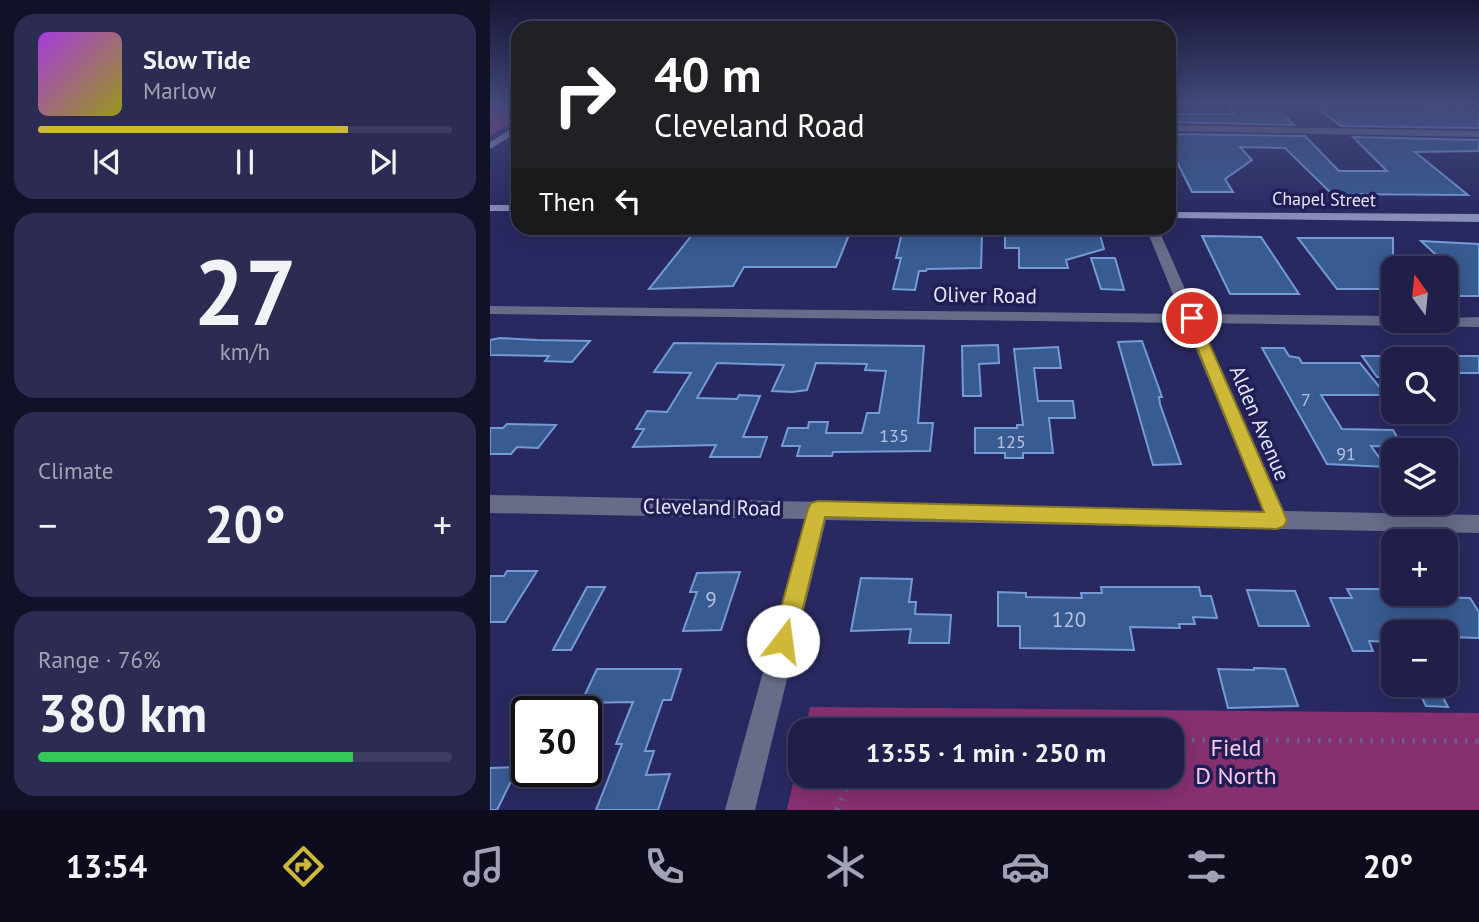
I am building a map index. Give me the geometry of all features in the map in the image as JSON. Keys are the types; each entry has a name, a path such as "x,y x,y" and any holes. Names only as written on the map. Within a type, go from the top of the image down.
{"street":[{"path":"490,208 511,208"},
{"name":"Chapel Street","path":"1176,215 1479,218"},
{"name":"Alden Avenue","path":"1155,235 1277,520"},
{"name":"Oliver Road","path":"490,310 1479,322"},
{"name":"Cleveland Road","path":"490,504 1479,524"},
{"path":"740,810 818,509"}],"path":[{"path":"1184,740 1479,741"},
{"path":"837,810 846,788"}],"green space":[{"name":"Field D North","path":"810,707 1479,713 1479,810 787,810 792,788 1184,788 1184,718 808,718"}],"building":[{"path":"1176,142 1311,142 1339,171 1387,171 1358,142 1479,142 1479,151 1415,152 1468,195 1332,194 1285,148 1240,147 1252,160 1225,179 1233,192 1192,192 1176,160"},
{"path":"692,235 849,235 836,267 744,267 733,286 649,289"},
{"path":"902,235 982,235 981,268 919,271 915,290 893,289 901,258 896,258"},
{"path":"1005,235 1100,235 1104,249 1066,260 1068,268 1019,268 1019,248 1005,248"},
{"path":"1202,236 1261,237 1299,294 1230,294"},
{"path":"1298,238 1393,238 1393,256 1381,256 1381,289 1337,289"},
{"path":"1421,241 1479,244 1479,296 1458,296 1458,256 1437,256"},
{"path":"1091,258 1115,258 1124,290 1101,289"},
{"path":"490,340 590,341 572,362 545,361 549,356 490,355"},
{"path":"1142,341 1162,397 1159,397 1160,404 1181,464 1153,465 1118,342"},
{"path":"674,343 924,346 918,423 933,423 930,451 833,452 832,456 797,456 800,446 782,446 788,428 808,428 809,422 828,422 826,433 862,433 867,413 879,413 886,371 865,370 867,364 816,363 807,390 792,392 772,391 784,365 717,363 697,398 737,399 739,395 760,396 743,437 767,437 760,457 710,457 716,445 633,447 644,429 636,429 647,411 667,412 691,373 654,372"},
{"path":"998,345 999,363 979,364 981,396 963,396 962,346"},
{"path":"1058,347 1061,368 1034,368 1038,401 1073,401 1075,418 1049,418 1053,453 1023,453 1023,458 1005,458 1005,453 975,453 975,428 1017,428 1017,425 1023,425 1014,349"},
{"path":"1262,348 1284,348 1289,356 1299,358 1302,363 1360,363 1381,389 1381,395 1321,395 1342,429 1393,430 1398,438 1381,438 1381,446 1371,446 1381,460 1381,467 1327,464"},
{"path":"1362,356 1381,356 1381,377 1377,377"},
{"path":"1458,356 1479,356 1479,373 1460,373"},
{"path":"507,424 556,425 538,448 517,447 511,454 490,454 490,428 503,428"},
{"path":"507,571 537,571 505,622 490,622 490,576 504,576"},
{"path":"740,572 721,630 683,631 697,592 690,592 697,573"},
{"path":"861,578 912,579 909,602 916,602 915,614 951,615 949,643 909,643 911,629 851,631"},
{"path":"587,587 605,587 571,650 553,650"},
{"path":"1101,587 1199,587 1201,596 1211,596 1217,618 1193,617 1195,624 1179,624 1180,628 1130,627 1134,650 1020,648 1020,626 998,626 998,592 1026,593 1026,597 1082,598 1081,593 1102,593"},
{"path":"1347,589 1379,589 1381,606 1458,606 1458,598 1470,598 1479,612 1479,638 1458,637 1458,620 1381,620 1381,642 1369,641 1373,651 1353,651 1330,598 1352,598"},
{"path":"1247,590 1295,591 1309,626 1259,626"},
{"path":"597,669 681,669 671,700 663,700 645,751 654,751 646,775 670,774 658,810 596,810 622,744 616,744 633,702 602,703 602,696 584,696"},
{"path":"1218,669 1285,669 1298,706 1228,708"},
{"path":"1422,697 1443,697 1448,707 1426,706"},
{"path":"511,767 511,781 497,810 490,810 490,768"}],"route":[{"path":"783,641 818,509 1277,520 1192,318"}]}
